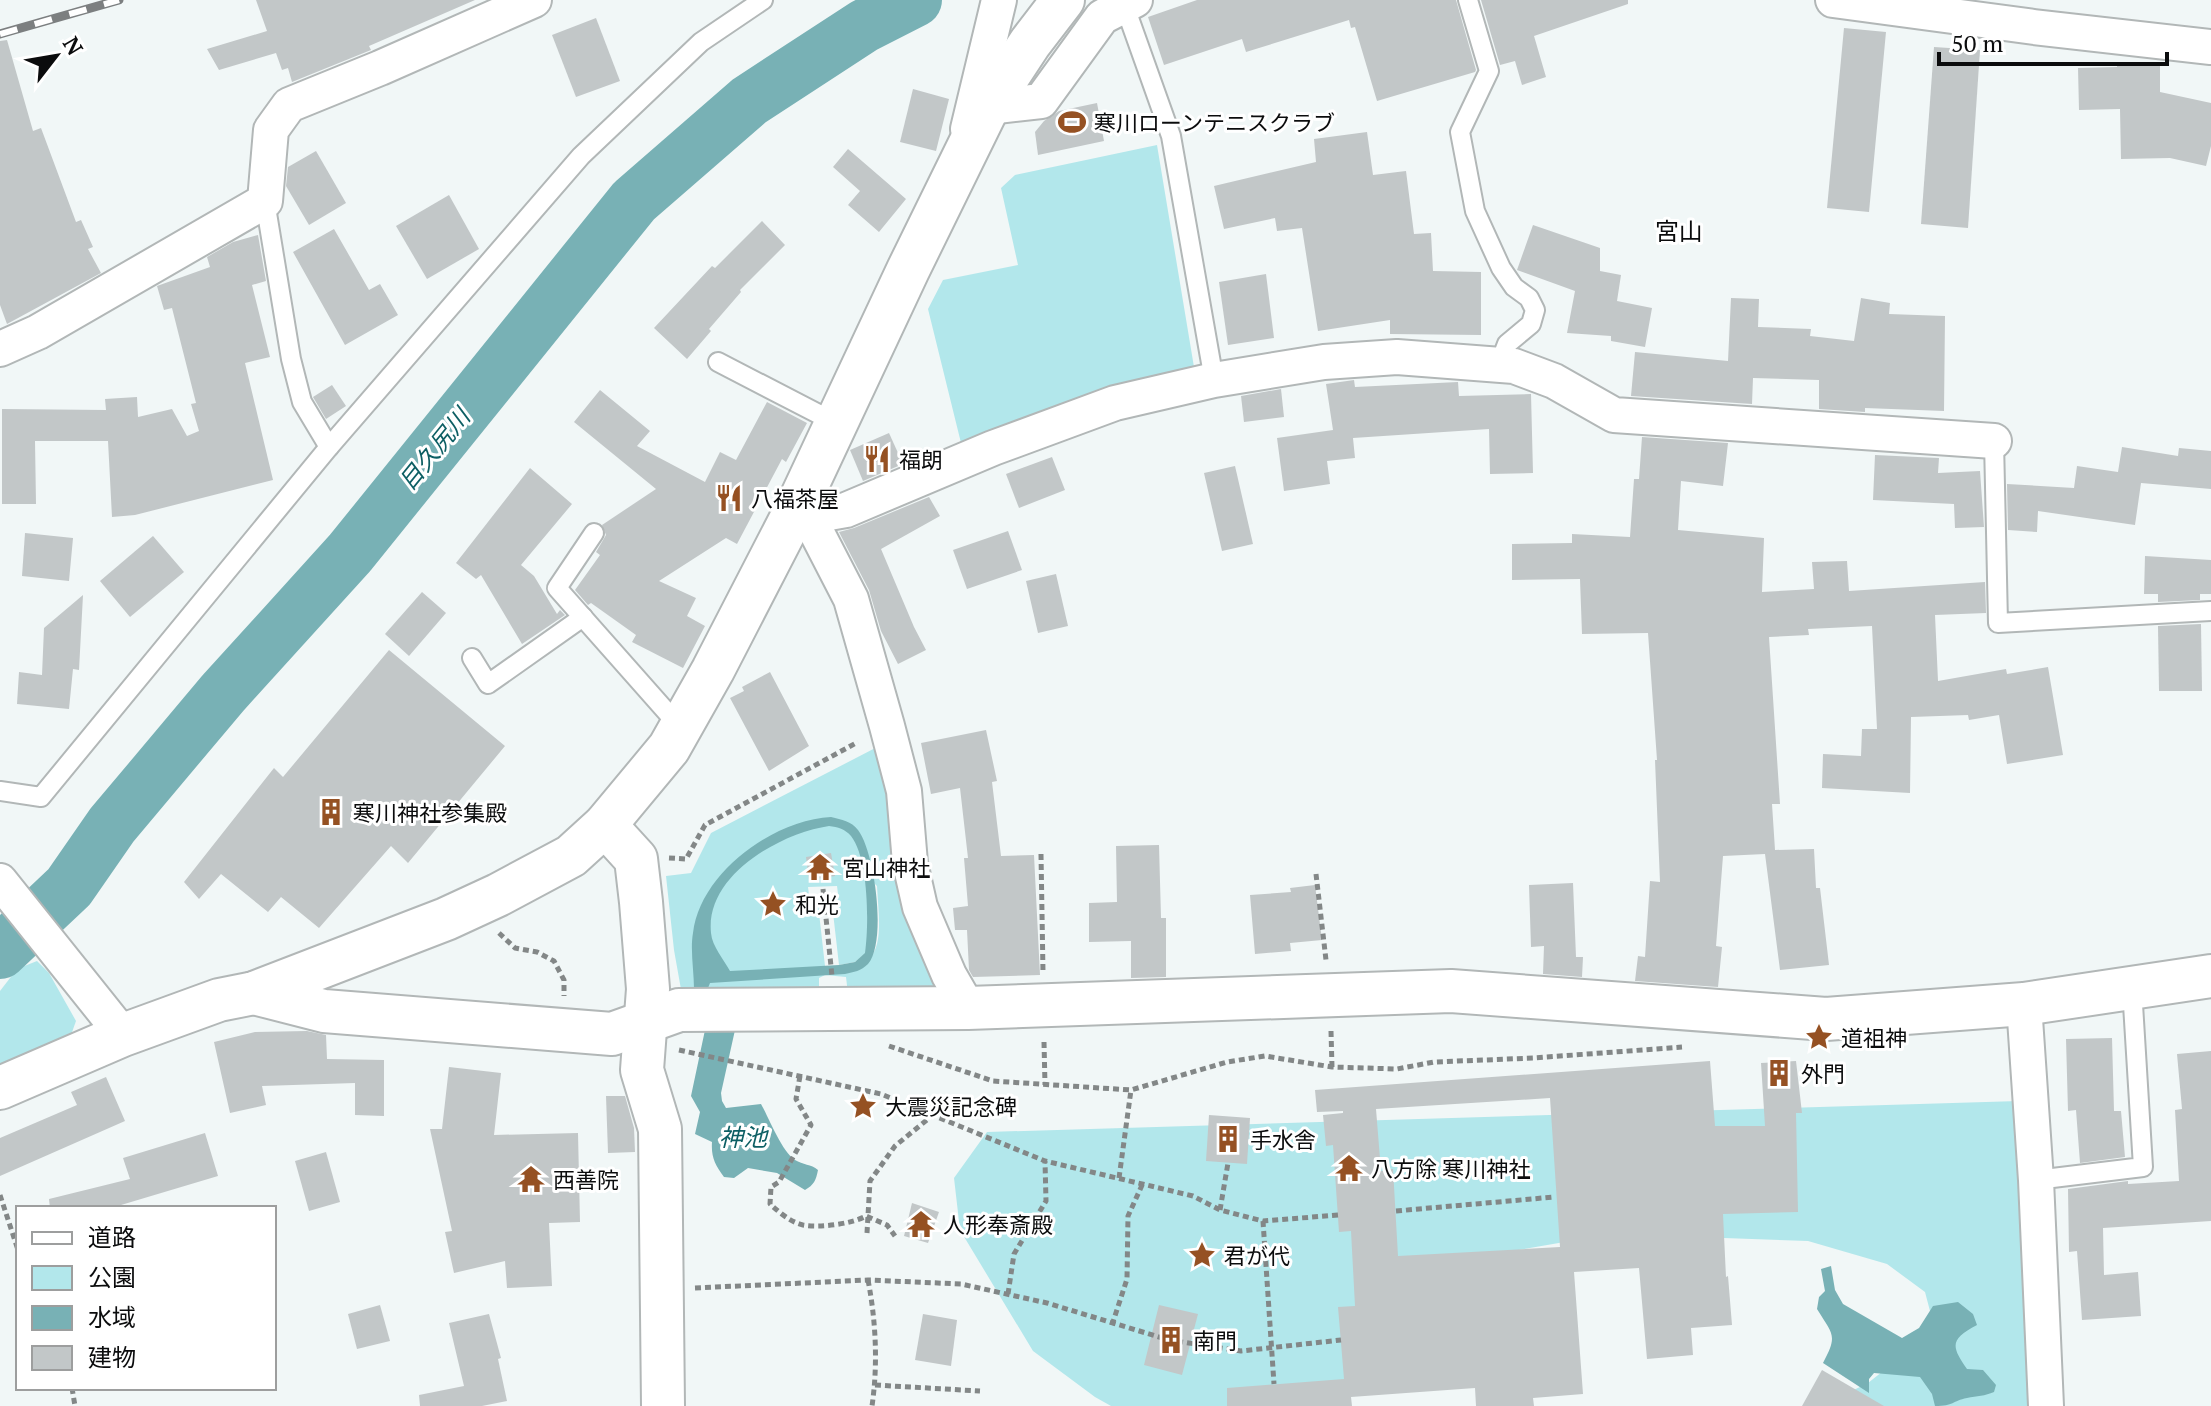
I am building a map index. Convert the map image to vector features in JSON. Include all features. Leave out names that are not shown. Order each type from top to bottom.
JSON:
[{"type":"street","points":[[0,349],[38,332],[265,201],[271,130],[289,105],[534,0]]},
{"type":"street","points":[[960,164],[999,0]]},
{"type":"street","points":[[0,1088],[123,1035],[219,1000],[254,993],[446,919],[571,856],[605,825],[669,748],[803,514],[836,423],[988,107],[1063,0]]},
{"type":"street","points":[[1833,0],[2211,47]]},
{"type":"street","points":[[988,107],[1041,101],[1102,17],[1130,2]]},
{"type":"street","points":[[803,514],[846,510],[993,448],[1115,403],[1214,380],[1324,362],[1397,357],[1514,366],[1554,381],[1614,415],[1994,441]]},
{"type":"street","points":[[803,514],[818,535],[851,599],[904,791],[910,863],[920,907],[949,975],[968,1008]]},
{"type":"street","points":[[605,825],[636,859],[648,989],[642,1070],[660,1129],[663,1406]]},
{"type":"street","points":[[0,881],[123,1035]]},
{"type":"street","points":[[254,993],[324,1011],[612,1034],[679,1010],[968,1008],[1451,991],[1826,1019],[2024,1004],[2211,976]]},
{"type":"street","points":[[2024,1004],[2046,1406]]},
{"type":"lane","points":[[0,791],[41,797],[329,447],[581,156],[701,42],[763,0]]},
{"type":"lane","points":[[1468,0],[1489,71],[1460,132],[1475,211],[1501,268],[1514,287],[1529,298],[1535,310],[1531,324],[1507,344],[1499,365]]},
{"type":"lane","points":[[1130,2],[1171,136],[1214,380]]},
{"type":"lane","points":[[265,201],[291,359],[302,402],[329,447]]},
{"type":"lane","points":[[718,362],[836,423]]},
{"type":"lane","points":[[1994,441],[1998,623],[2211,611]]},
{"type":"lane","points":[[594,533],[557,588],[680,727]]},
{"type":"lane","points":[[472,658],[488,684],[583,617]]},
{"type":"lane","points":[[2036,1180],[2143,1167],[2132,988]]},
{"type":"path","points":[[636,859],[686,859],[705,825],[887,726]]},
{"type":"path","points":[[1041,854],[1043,981]]},
{"type":"path","points":[[1316,874],[1327,965]]},
{"type":"path","points":[[823,889],[831,963]]},
{"type":"path","points":[[490,923],[515,948],[537,952],[554,961],[564,980],[563,1000]]},
{"type":"path","points":[[1330,1024],[1332,1067]]},
{"type":"path","points":[[1044,1033],[1045,1085]]},
{"type":"path","points":[[878,1043],[993,1081],[1131,1090],[1227,1062],[1265,1056],[1332,1067],[1397,1069],[1434,1062],[1684,1047]]},
{"type":"path","points":[[678,1050],[881,1094],[1045,1161],[1193,1196],[1220,1210],[1263,1221],[1338,1215]]},
{"type":"path","points":[[800,1076],[796,1099],[811,1125],[779,1182],[771,1187],[770,1204],[802,1225],[854,1222],[866,1216],[887,1225],[895,1236]]},
{"type":"path","points":[[1119,1178],[1131,1090]]},
{"type":"path","points":[[867,1233],[870,1181],[895,1146],[933,1115]]},
{"type":"path","points":[[1008,1294],[1014,1254],[1046,1201],[1045,1161]]},
{"type":"path","points":[[1220,1210],[1228,1163]]},
{"type":"path","points":[[1112,1325],[1127,1279],[1128,1216],[1143,1183]]},
{"type":"path","points":[[0,1195],[16,1244]]},
{"type":"path","points":[[1396,1211],[1554,1197]]},
{"type":"path","points":[[1263,1221],[1274,1384]]},
{"type":"path","points":[[868,1280],[874,1311],[875,1385],[872,1406]]},
{"type":"path","points":[[662,1290],[868,1280],[961,1284],[1047,1303],[1169,1340],[1241,1351],[1341,1340]]},
{"type":"path","points":[[875,1385],[980,1391]]},
{"type":"green space","points":[[1157,145],[1194,367],[1119,386],[962,447],[928,309],[943,280],[1018,265],[1001,188],[1015,175]]},
{"type":"green space","points":[[883,744],[948,992],[848,994],[846,977],[825,975],[819,978],[819,993],[682,995],[666,876],[691,873],[711,833]],"holes":[[[874,883],[877,886],[879,935],[876,948],[861,966],[826,975],[817,895],[809,895],[808,887],[837,886],[838,894],[831,895],[839,965],[855,962],[866,953]]]},
{"type":"green space","points":[[37,961],[49,973],[76,1021],[71,1035],[0,1069],[0,991],[17,969]]},
{"type":"green space","points":[[2019,1101],[2034,1406],[1821,1406],[1868,1383],[1935,1330],[1925,1292],[1887,1264],[1808,1241],[1611,1234],[1467,1259],[1330,1406],[1111,1406],[1033,1351],[960,1230],[954,1178],[987,1132]]},
{"type":"water","points":[[831,817],[846,821],[858,830],[864,841],[874,876],[878,918],[874,953],[868,964],[845,974],[710,983],[708,988],[694,989],[693,933],[709,890],[724,871],[764,839],[809,820]],"holes":[[[829,826],[844,830],[851,836],[861,860],[867,910],[865,953],[855,962],[839,965],[730,971],[711,933],[712,912],[720,893],[750,860],[769,848],[810,830]]]},
{"type":"water","name":"神池","points":[[705,1030],[735,1030],[721,1093],[722,1101],[726,1108],[761,1104],[790,1156],[818,1170],[814,1182],[805,1190],[777,1173],[748,1168],[734,1178],[724,1177],[714,1161],[712,1142],[695,1134],[700,1112],[691,1096]]},
{"type":"water","points":[[1831,1266],[1835,1290],[1843,1304],[1902,1338],[1919,1328],[1933,1306],[1958,1302],[1973,1314],[1977,1325],[1958,1339],[1958,1354],[1967,1369],[1983,1370],[1996,1385],[1994,1392],[1935,1406],[1932,1394],[1920,1377],[1874,1373],[1869,1379],[1869,1393],[1823,1363],[1831,1346],[1832,1335],[1817,1309],[1819,1297],[1825,1291],[1821,1269]]},
{"type":"building","points":[[256,0],[475,0],[369,46],[371,50],[292,82],[288,68],[282,70],[276,53],[219,70],[207,49],[267,31]]},
{"type":"building","points":[[1197,0],[1456,0],[1476,70],[1377,101],[1355,27],[1351,28],[1349,20],[1246,52],[1242,39],[1164,65],[1148,17]]},
{"type":"building","points":[[1481,0],[1628,0],[1628,4],[1534,36],[1546,77],[1522,85],[1515,61],[1500,65]]},
{"type":"building","points":[[596,18],[620,81],[576,97],[552,35]]},
{"type":"building","points":[[1844,28],[1886,32],[1869,212],[1827,208]]},
{"type":"building","points":[[7,40],[33,131],[41,128],[76,222],[81,220],[93,247],[88,249],[101,273],[7,324],[0,305],[0,41]]},
{"type":"building","points":[[1934,47],[1980,50],[1968,228],[1921,224]]},
{"type":"building","points":[[2117,62],[2160,63],[2160,92],[2211,103],[2211,146],[2206,166],[2170,158],[2121,159],[2120,109],[2079,110],[2078,68],[2117,67]]},
{"type":"building","points":[[913,89],[949,99],[936,151],[900,142]]},
{"type":"building","name":"寒川ローンテニスクラブ","points":[[1097,103],[1104,141],[1038,155],[1035,132],[1044,121],[1059,111]]},
{"type":"building","points":[[1367,132],[1373,175],[1406,171],[1414,234],[1431,233],[1433,271],[1481,272],[1481,335],[1390,334],[1390,320],[1318,331],[1302,228],[1277,231],[1275,218],[1224,229],[1214,186],[1316,162],[1314,139]]},
{"type":"building","points":[[848,149],[906,199],[879,232],[848,205],[860,191],[833,167]]},
{"type":"building","points":[[316,151],[346,203],[309,225],[286,186],[288,167]]},
{"type":"building","points":[[449,195],[479,249],[427,279],[396,226]]},
{"type":"building","points":[[762,221],[785,245],[740,290],[687,359],[654,328],[712,266],[715,268]]},
{"type":"building","points":[[1533,225],[1600,248],[1600,271],[1621,275],[1617,301],[1652,308],[1645,347],[1611,341],[1611,336],[1567,333],[1575,291],[1517,270]]},
{"type":"building","points":[[334,229],[369,290],[380,284],[398,315],[345,345],[293,252]]},
{"type":"building","points":[[258,235],[266,281],[252,285],[270,357],[245,363],[273,480],[135,515],[112,517],[108,441],[35,441],[36,504],[2,504],[2,409],[106,410],[105,399],[137,397],[138,417],[172,409],[187,436],[199,431],[191,404],[196,403],[172,308],[164,310],[157,286],[210,267],[207,257],[233,242]]},
{"type":"building","points":[[1266,274],[1274,338],[1228,345],[1219,282]]},
{"type":"building","points":[[1731,298],[1759,299],[1758,327],[1811,329],[1810,336],[1854,341],[1861,298],[1890,303],[1889,314],[1945,316],[1944,411],[1819,409],[1819,380],[1753,378],[1752,404],[1631,396],[1635,352],[1728,361]]},
{"type":"building","points":[[1354,380],[1355,387],[1458,382],[1459,396],[1531,394],[1533,473],[1490,474],[1489,429],[1353,438],[1355,458],[1327,461],[1330,484],[1284,491],[1277,438],[1333,430],[1326,384]]},
{"type":"building","points":[[332,385],[346,406],[326,419],[313,397]]},
{"type":"building","points":[[1281,389],[1284,417],[1244,422],[1241,396]]},
{"type":"building","points":[[600,390],[650,431],[637,446],[705,482],[720,452],[736,460],[767,402],[807,423],[786,462],[782,459],[737,544],[726,538],[659,581],[696,598],[687,616],[705,626],[683,668],[632,642],[636,635],[591,603],[588,605],[575,590],[600,555],[596,552],[606,535],[602,525],[656,489],[574,422]]},
{"type":"building","name":"福朗","points":[[889,433],[903,464],[863,481],[850,450]]},
{"type":"building","points":[[1642,437],[1728,443],[1723,486],[1681,481],[1678,530],[1764,538],[1762,592],[1814,589],[1812,562],[1847,561],[1849,591],[1985,582],[1986,613],[1935,615],[1938,681],[2006,669],[2007,674],[2048,667],[2063,755],[2007,764],[1999,715],[1969,720],[1968,715],[1911,717],[1910,793],[1822,788],[1823,754],[1861,756],[1862,729],[1877,729],[1872,626],[1808,629],[1809,635],[1769,637],[1780,804],[1772,804],[1775,850],[1814,849],[1816,888],[1820,888],[1829,965],[1780,970],[1765,854],[1723,856],[1716,946],[1722,947],[1718,987],[1635,981],[1638,956],[1645,957],[1650,881],[1660,882],[1657,760],[1648,633],[1582,634],[1580,579],[1512,580],[1512,544],[1572,543],[1572,534],[1630,537],[1634,479],[1639,479]]},
{"type":"building","points":[[2122,447],[2178,456],[2179,448],[2211,451],[2211,489],[2141,483],[2135,525],[2038,511],[2037,532],[2008,530],[2007,484],[2074,488],[2077,466],[2118,472]]},
{"type":"building","points":[[1875,455],[1939,458],[1938,473],[1980,471],[1984,527],[1955,528],[1954,504],[1873,500]]},
{"type":"building","points":[[1052,457],[1065,490],[1019,508],[1006,474]]},
{"type":"building","points":[[1235,466],[1253,544],[1222,551],[1204,473]]},
{"type":"building","points":[[530,468],[572,504],[521,565],[534,576],[557,614],[560,610],[565,615],[522,644],[481,575],[476,579],[456,563]]},
{"type":"building","points":[[929,497],[940,516],[881,549],[926,650],[898,664],[881,631],[869,590],[839,532]]},
{"type":"building","points":[[1008,531],[1022,570],[967,589],[953,550]]},
{"type":"building","points":[[25,533],[73,538],[69,581],[22,576]]},
{"type":"building","points":[[153,536],[184,572],[130,617],[100,581]]},
{"type":"building","points":[[2145,556],[2211,560],[2211,594],[2200,594],[2200,600],[2158,602],[2158,594],[2144,594]]},
{"type":"building","points":[[1056,574],[1068,626],[1038,633],[1026,581]]},
{"type":"building","points":[[422,592],[446,613],[409,656],[385,634]]},
{"type":"building","points":[[83,595],[79,670],[73,669],[69,709],[17,704],[19,672],[42,675],[44,628]]},
{"type":"building","points":[[2201,624],[2202,691],[2159,691],[2158,626]]},
{"type":"building","name":"寒川神社参集殿","points":[[389,650],[505,746],[408,863],[391,846],[319,928],[281,897],[268,912],[221,874],[199,899],[184,882],[274,768],[283,777]]},
{"type":"building","points":[[770,672],[809,746],[769,771],[730,698],[744,691],[742,687]]},
{"type":"building","points":[[986,730],[997,781],[992,782],[1001,856],[1034,855],[1040,975],[973,977],[969,970],[967,930],[955,930],[953,908],[968,906],[964,858],[968,858],[960,788],[931,794],[921,743]]},
{"type":"building","points":[[1159,845],[1161,918],[1166,918],[1166,977],[1131,978],[1131,941],[1089,942],[1089,903],[1117,902],[1116,846]]},
{"type":"building","name":"宮山神社","points":[[831,853],[835,876],[809,880],[806,857]]},
{"type":"building","points":[[1573,883],[1576,957],[1583,957],[1582,977],[1543,974],[1544,946],[1531,947],[1529,885]]},
{"type":"building","points":[[1315,885],[1322,940],[1290,943],[1291,951],[1255,954],[1250,895],[1291,892],[1290,888]]},
{"type":"building","points":[[307,1031],[326,1035],[327,1059],[384,1060],[384,1116],[355,1115],[355,1083],[262,1086],[266,1105],[230,1113],[214,1042],[255,1032]]},
{"type":"building","points":[[2112,1038],[2114,1111],[2121,1111],[2125,1157],[2080,1163],[2076,1110],[2068,1111],[2066,1039]]},
{"type":"building","points":[[2211,1051],[2211,1221],[2103,1228],[2104,1275],[2138,1272],[2141,1316],[2082,1320],[2077,1251],[2069,1252],[2068,1189],[2128,1181],[2128,1184],[2179,1181],[2175,1110],[2182,1109],[2177,1054]]},
{"type":"building","points":[[1710,1061],[1715,1126],[1765,1126],[1761,1063],[1796,1061],[1802,1113],[1796,1113],[1798,1212],[1723,1214],[1732,1325],[1691,1328],[1693,1355],[1647,1359],[1639,1268],[1574,1272],[1583,1394],[1533,1398],[1534,1406],[1476,1406],[1475,1388],[1351,1397],[1352,1406],[1227,1406],[1227,1388],[1344,1379],[1338,1307],[1355,1306],[1351,1231],[1339,1232],[1333,1145],[1326,1146],[1323,1115],[1343,1111],[1317,1112],[1315,1090]],"holes":[[[1550,1098],[1560,1247],[1398,1256],[1393,1169],[1381,1171],[1376,1109]]]},
{"type":"building","points":[[449,1067],[501,1073],[494,1135],[578,1133],[580,1222],[549,1223],[552,1286],[507,1288],[505,1261],[454,1273],[445,1232],[452,1231],[430,1129],[442,1129]]},
{"type":"building","points":[[106,1077],[125,1121],[0,1176],[0,1138],[77,1105],[71,1092]]},
{"type":"building","points":[[606,1096],[625,1096],[634,1128],[635,1152],[608,1153]]},
{"type":"building","name":"手水舎","points":[[1209,1115],[1250,1118],[1247,1164],[1206,1161]]},
{"type":"building","points":[[205,1133],[218,1176],[118,1206],[50,1206],[49,1199],[130,1179],[123,1158]]},
{"type":"building","points":[[326,1152],[340,1202],[309,1211],[295,1161]]},
{"type":"building","name":"人形奉斎殿","points":[[912,1203],[939,1212],[928,1243],[904,1236]]},
{"type":"building","points":[[380,1305],[390,1341],[357,1349],[348,1314]]},
{"type":"building","name":"南門","points":[[1159,1305],[1198,1314],[1182,1375],[1144,1365]]},
{"type":"building","points":[[489,1314],[501,1358],[498,1359],[507,1401],[482,1406],[420,1406],[419,1395],[464,1386],[449,1323]]},
{"type":"building","points":[[923,1314],[957,1320],[951,1366],[915,1360]]},
{"type":"building","points":[[1822,1370],[1884,1406],[1802,1406]]},
{"type":"waterway","name":"目久尻川","points":[[0,952],[69,887],[112,825],[223,693],[350,553],[634,201],[749,101],[864,26],[915,0]]},
{"type":"railway","points":[[0,34],[119,0]]},
{"type":"place","name":"寒川ローンテニスクラブ","points":[[1072,122]]},
{"type":"place","name":"福朗","points":[[877,459]]},
{"type":"place","name":"八福茶屋","points":[[729,498]]},
{"type":"place","name":"寒川神社参集殿","points":[[331,812]]},
{"type":"place","name":"宮山神社","points":[[820,867]]},
{"type":"place","name":"和光","points":[[773,904]]},
{"type":"place","name":"道祖神","points":[[1819,1037]]},
{"type":"place","name":"外門","points":[[1779,1073]]},
{"type":"place","name":"大震災記念碑","points":[[863,1106]]},
{"type":"place","name":"手水舎","points":[[1228,1139]]},
{"type":"place","name":"八方除 寒川神社","points":[[1349,1168]]},
{"type":"place","name":"西善院","points":[[531,1179]]},
{"type":"place","name":"人形奉斎殿","points":[[921,1224]]},
{"type":"place","name":"君が代","points":[[1202,1255]]},
{"type":"place","name":"南門","points":[[1171,1340]]},
{"type":"district","name":"宮山","points":[[1679,231]]}]
